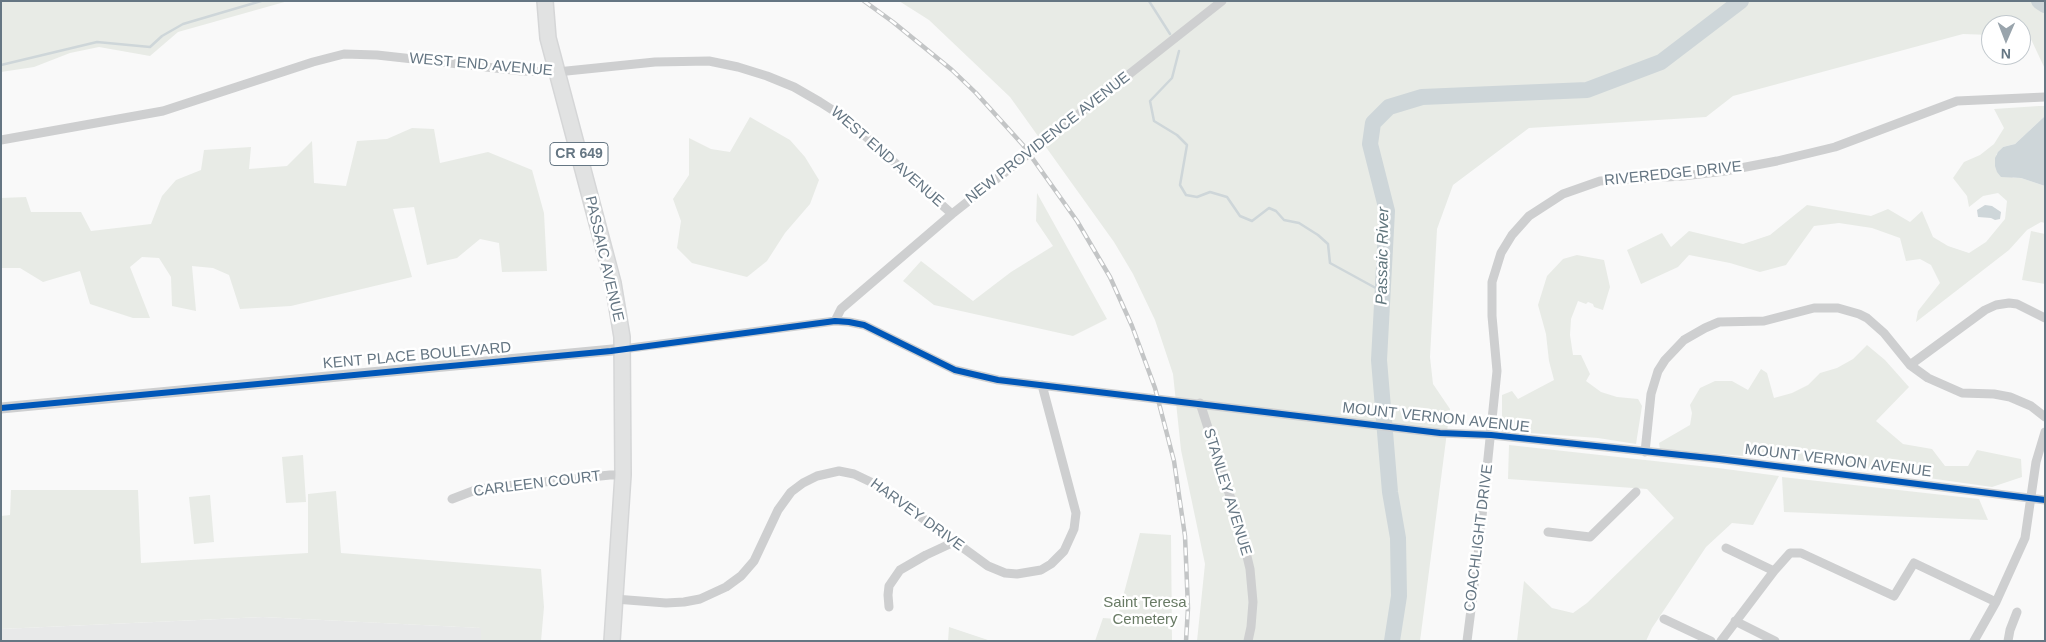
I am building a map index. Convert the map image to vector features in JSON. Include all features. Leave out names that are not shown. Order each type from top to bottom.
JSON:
[{"type":"main road","name":"PASSAIC AVENUE","points":[[545,1],[548,38],[620,316],[623,349],[623,475],[612,641]]},
{"type":"street","name":"NEW PROVIDENCE AVENUE","points":[[835,321],[841,309],[952,214],[1222,1]]},
{"type":"street","name":"WEST END AVENUE","points":[[1,140],[163,111],[328,57],[344,54],[377,55],[557,72],[655,62],[709,61],[767,76],[794,87],[820,102],[845,118],[952,214]]},
{"type":"street","name":"RIVEREDGE DRIVE","points":[[1491,435],[1497,371],[1492,316],[1492,282],[1501,254],[1512,235],[1529,216],[1553,200],[1586,185],[1600,181],[1726,171],[1803,156],[1858,140],[1941,106],[1962,100],[2045,97]]},
{"type":"street","points":[[1910,365],[1996,304],[2017,304],[2045,318]]},
{"type":"street","points":[[1645,452],[1651,394],[1658,371],[1665,360],[1684,340],[1717,323],[1764,321],[1814,308],[1838,308],[1859,314],[1876,324],[1910,365],[1928,378],[1950,389],[1962,393],[1994,394],[2010,397],[2031,406],[2045,417]]},
{"type":"street","name":"KENT PLACE BOULEVARD","points":[[1,408],[623,349],[835,321]]},
{"type":"street","name":"MOUNT VERNON AVENUE","points":[[835,321],[864,325],[955,370],[998,380],[1440,433],[1491,435],[1819,471],[2045,500]]},
{"type":"street","name":"HARVEY DRIVE","points":[[615,599],[666,603],[684,602],[700,599],[726,587],[741,576],[754,561],[778,510],[786,498],[803,482],[831,472],[846,472],[877,485],[988,566],[1005,573],[1017,574],[1035,572],[1051,564],[1064,551],[1070,540],[1074,529],[1076,513],[1042,385]]},
{"type":"street","name":"STANLEY AVENUE","points":[[1200,403],[1240,527],[1250,569],[1252,602],[1248,641]]},
{"type":"street","points":[[1974,641],[1996,602],[2025,538],[2036,462],[2045,432]]},
{"type":"street","name":"COACHLIGHT DRIVE","points":[[1467,641],[1491,435]]},
{"type":"street","name":"CARLEEN COURT","points":[[452,499],[478,489],[623,475]]},
{"type":"street","points":[[1548,532],[1590,537],[1636,492]]},
{"type":"street","points":[[889,607],[888,595],[890,586],[900,570],[926,554],[954,542]]},
{"type":"street","points":[[1726,548],[1774,571]]},
{"type":"street","points":[[1721,641],[1790,553],[1801,553],[1894,596],[1914,563],[1996,602]]},
{"type":"street","points":[[2008,641],[2017,612]]},
{"type":"street","points":[[1664,619],[1711,641]]},
{"type":"street","points":[[1735,621],[1775,641]]},
{"type":"shaded area","points":[[2045,116],[2045,186],[2021,178],[2001,177],[1995,166],[1995,158],[1998,152],[2003,147],[2015,144]]},
{"type":"shaded area","points":[[1985,205],[1992,206],[2001,212],[2000,219],[1978,217],[1977,210]]},
{"type":"shaded area","points":[[263,617],[482,628],[481,641],[1,641],[1,629]]},
{"type":"green space","points":[[1,1],[288,1],[178,32],[150,56],[99,47],[70,53],[34,67],[1,72]]},
{"type":"green space","points":[[899,1],[2045,1],[2045,69],[2031,39],[2031,15],[1981,15],[1981,35],[1963,34],[1733,96],[1706,117],[1529,128],[1453,185],[1437,229],[1430,357],[1433,384],[1450,409],[1420,641],[1197,641],[1205,564],[1181,450],[1173,374],[1155,320],[1133,274],[1114,242],[1010,97],[929,20]]},
{"type":"green space","points":[[2045,106],[2045,116],[2015,144],[2003,147],[1996,155],[2013,178],[2021,178],[2045,186],[2045,223],[2041,222],[2027,230],[2009,250],[1916,322],[1918,311],[1940,283],[1931,265],[1920,259],[1906,261],[1900,238],[1872,228],[1839,223],[1814,226],[1786,265],[1760,272],[1730,263],[1689,255],[1678,267],[1641,284],[1627,250],[1662,233],[1671,247],[1689,231],[1743,244],[1770,235],[1807,205],[1871,216],[1888,209],[1910,222],[1922,211],[1933,237],[1948,246],[1969,253],[1986,242],[2005,219],[2007,201],[1998,193],[1983,196],[1969,207],[1967,196],[1953,178],[1964,162],[1980,155],[1994,144],[2004,128],[1994,109]]},
{"type":"green space","points":[[750,117],[790,140],[805,157],[819,180],[810,204],[785,233],[767,261],[747,277],[692,263],[677,248],[681,221],[673,199],[689,175],[689,138],[711,149],[730,152]]},
{"type":"green space","points":[[412,128],[434,129],[440,163],[488,152],[532,170],[544,213],[547,271],[502,272],[499,243],[480,239],[457,258],[427,265],[414,207],[393,209],[412,277],[291,306],[240,309],[229,275],[213,268],[192,266],[196,311],[172,306],[171,277],[159,258],[142,257],[130,267],[150,318],[133,318],[90,304],[80,271],[43,282],[20,268],[1,268],[1,198],[26,197],[31,212],[81,212],[91,231],[151,224],[162,196],[176,180],[201,170],[204,150],[251,147],[249,169],[287,166],[312,141],[314,183],[346,186],[357,141],[387,139]]},
{"type":"green space","points":[[1037,193],[1107,319],[1073,336],[934,305],[903,281],[921,261],[973,301],[1011,272],[1053,246],[1036,221]]},
{"type":"green space","points":[[2031,231],[2045,234],[2045,284],[2022,280]]},
{"type":"green space","points":[[1577,255],[1604,260],[1610,287],[1603,310],[1594,307],[1593,304],[1588,302],[1586,304],[1578,301],[1571,319],[1570,335],[1573,355],[1581,355],[1590,374],[1586,381],[1601,392],[1617,397],[1638,399],[1642,406],[1636,444],[1598,438],[1502,431],[1502,395],[1512,391],[1518,399],[1554,380],[1549,361],[1546,334],[1538,305],[1547,276],[1563,259]]},
{"type":"green space","points":[[1867,345],[1885,360],[1909,387],[1876,421],[1903,444],[1932,449],[1945,466],[1968,466],[1977,450],[2021,459],[2022,477],[1992,487],[1816,462],[1660,449],[1659,443],[1690,425],[1692,413],[1690,405],[1700,388],[1715,381],[1732,381],[1748,390],[1761,369],[1767,373],[1774,398],[1792,393],[1808,385],[1820,373],[1837,368],[1853,359]]},
{"type":"green space","points":[[1509,445],[1779,476],[1753,525],[1732,523],[1706,547],[1652,628],[1646,641],[1517,641],[1524,581],[1552,608],[1573,613],[1587,603],[1674,518],[1647,489],[1508,479]]},
{"type":"green space","points":[[303,455],[306,502],[286,503],[282,457]]},
{"type":"green space","points":[[1782,477],[1979,499],[1988,520],[1784,512]]},
{"type":"green space","points":[[11,490],[138,490],[141,563],[308,553],[308,494],[336,491],[341,553],[541,569],[544,607],[541,641],[481,641],[481,628],[263,617],[1,629],[1,516],[10,515]]},
{"type":"green space","points":[[210,495],[214,542],[194,544],[189,497]]},
{"type":"green space","name":"Saint Teresa Cemetery","points":[[1140,533],[1171,535],[1172,641],[1095,641],[1103,618],[1117,619]]},
{"type":"green space","points":[[949,627],[991,641],[948,641]]},
{"type":"waterway","points":[[1,65],[97,42],[150,47],[162,36],[183,24],[261,1]]},
{"type":"waterway","points":[[1149,1],[1170,34]]},
{"type":"waterway","name":"Passaic River","points":[[1392,641],[1399,596],[1398,538],[1390,492],[1379,360],[1387,211],[1370,144],[1373,123],[1389,107],[1422,97],[1587,90],[1661,62],[1741,1]]},
{"type":"waterway","name":"Passaic River","points":[[2039,1],[2045,5]]},
{"type":"waterway","points":[[1179,51],[1172,78],[1150,101],[1154,121],[1177,135],[1187,145],[1180,185],[1186,195],[1197,197],[1210,192],[1227,197],[1240,216],[1252,221],[1269,208],[1276,211],[1284,220],[1299,223],[1328,244],[1330,263],[1383,292]]},
{"type":"railway","points":[[864,1],[952,70],[976,93],[1023,145],[1077,221],[1110,277],[1132,326],[1155,388],[1174,461],[1185,536],[1188,608],[1186,641]]},
{"type":"cycle path","points":[[1,408],[611,351],[835,321],[864,325],[955,370],[998,380],[1440,433],[1491,435],[1719,459],[2045,500]]}]
